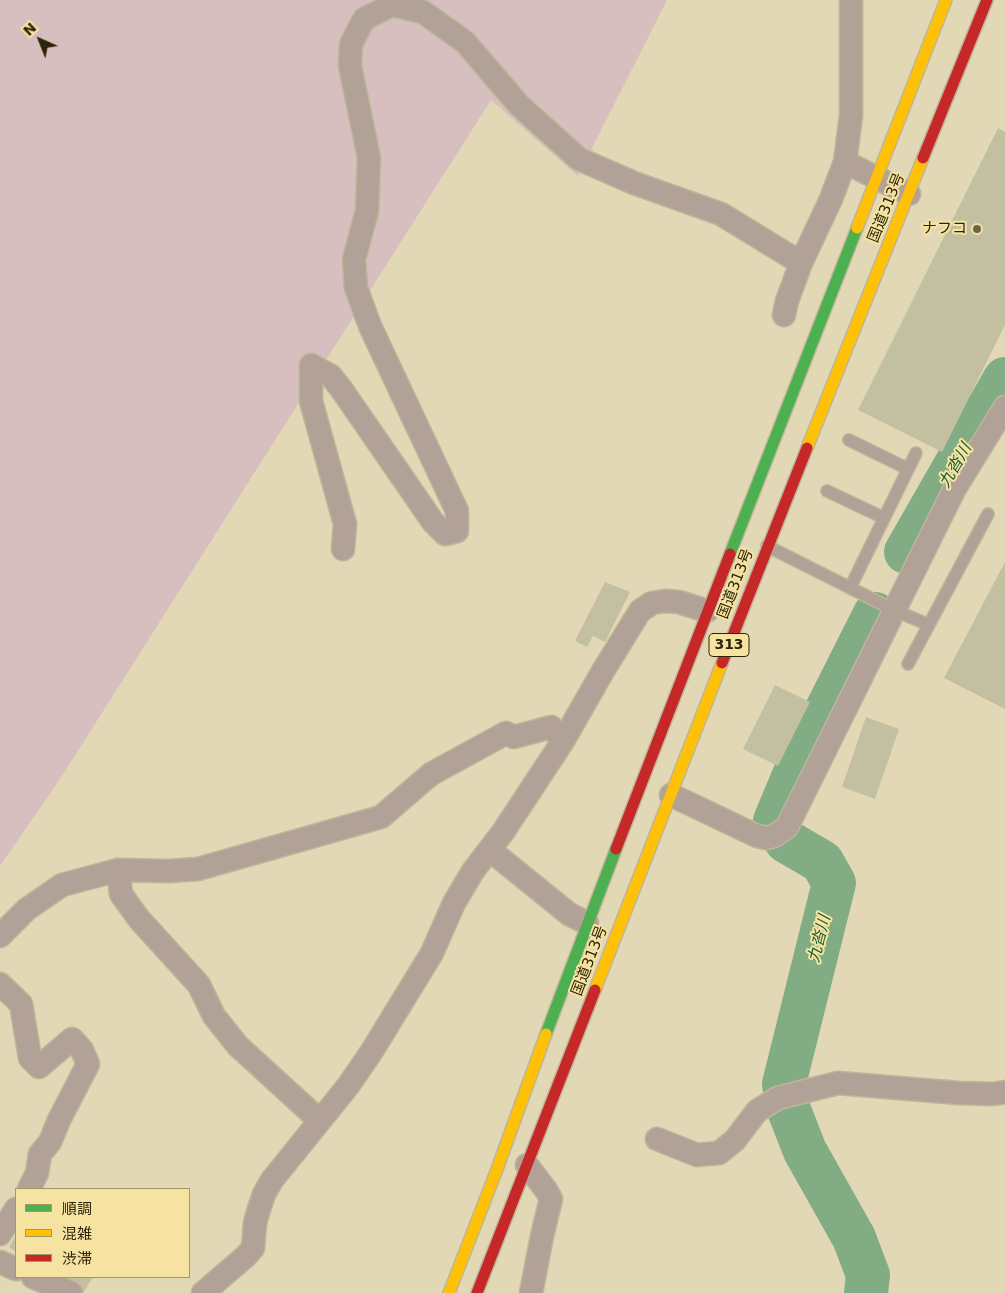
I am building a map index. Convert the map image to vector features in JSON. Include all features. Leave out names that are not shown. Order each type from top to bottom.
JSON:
[{"type":"highway","name":"国道313号","points":[[449,1293],[496,1172],[587,922],[946,0]]},
{"type":"highway","name":"国道313号","points":[[477,1293],[767,546],[987,0]]},
{"type":"street","points":[[784,315],[787,300],[801,263],[831,199],[845,162],[852,116],[851,0]]},
{"type":"street","points":[[344,549],[345,524],[311,401],[311,365],[331,376],[342,390],[433,522],[445,534],[457,531],[457,512],[370,326],[356,288],[354,259],[367,211],[369,158],[350,66],[351,44],[364,19],[392,5],[423,12],[466,42],[519,105],[579,159],[634,183],[721,214],[801,263]]},
{"type":"street","points":[[845,162],[909,194]]},
{"type":"street","points":[[671,795],[757,836],[766,838],[780,831],[954,490],[1005,407]]},
{"type":"street","points":[[203,1293],[253,1248],[255,1224],[264,1194],[272,1180],[348,1086],[372,1051],[432,953],[454,903],[563,741],[640,611],[652,603],[665,601],[679,602],[707,611]]},
{"type":"street","points":[[0,936],[27,909],[62,884],[118,870],[169,871],[198,869],[381,817],[432,774],[506,733],[514,738],[551,727],[563,741]]},
{"type":"street","points":[[490,850],[568,914],[587,922]]},
{"type":"street","points":[[118,870],[121,894],[139,919],[199,985],[214,1016],[238,1046],[320,1120]]},
{"type":"street","points":[[0,984],[21,1004],[30,1058],[39,1067],[72,1039],[82,1050],[88,1064],[50,1142],[40,1154],[38,1172],[30,1188]]},
{"type":"street","points":[[657,1139],[698,1155],[718,1153],[735,1140],[757,1111],[788,1095],[838,1083],[959,1094],[1005,1092]]},
{"type":"street","points":[[527,1165],[551,1199],[531,1293]]},
{"type":"street","points":[[0,1234],[15,1211]]},
{"type":"street","points":[[0,1262],[15,1270]]},
{"type":"street","points":[[35,1278],[71,1293]]},
{"type":"lane","points":[[849,440],[908,469]]},
{"type":"lane","points":[[850,588],[916,453]]},
{"type":"lane","points":[[827,491],[884,518]]},
{"type":"lane","points":[[908,664],[988,514]]},
{"type":"lane","points":[[767,546],[894,610],[929,625]]},
{"type":"shaded area","points":[[0,0],[667,0],[578,176],[491,100],[60,779],[0,866]]},
{"type":"building","name":"ナフコ","points":[[998,128],[1005,132],[1005,325],[942,452],[858,410]]},
{"type":"building","points":[[1005,562],[1005,709],[944,678]]},
{"type":"building","points":[[605,582],[630,592],[605,642],[593,636],[587,647],[575,641]]},
{"type":"building","points":[[775,685],[810,702],[778,766],[743,749]]},
{"type":"building","points":[[866,717],[899,729],[875,799],[842,787]]},
{"type":"building","points":[[15,1237],[15,1251],[9,1247]]},
{"type":"building","points":[[58,1278],[92,1278],[83,1293]]},
{"type":"waterway","name":"九沓川","points":[[906,552],[1005,379]]},
{"type":"waterway","name":"九沓川","points":[[866,1293],[868,1275],[854,1238],[805,1151],[787,1105],[784,1084],[834,883],[822,862],[786,841],[775,821],[795,773],[875,614]]},
{"type":"traffic: fast","points":[[730,554],[857,228]]},
{"type":"traffic: fast","points":[[546,1034],[616,849]]},
{"type":"traffic: slow","points":[[857,228],[946,0]]},
{"type":"traffic: slow","points":[[807,448],[923,158]]},
{"type":"traffic: slow","points":[[595,990],[722,663]]},
{"type":"traffic: slow","points":[[449,1293],[496,1172],[546,1034]]},
{"type":"traffic: jam","points":[[923,158],[987,0]]},
{"type":"traffic: jam","points":[[722,663],[807,448]]},
{"type":"traffic: jam","points":[[616,849],[730,554]]},
{"type":"traffic: jam","points":[[477,1293],[595,990]]},
{"type":"place","name":"ナフコ","points":[[977,229]]}]
